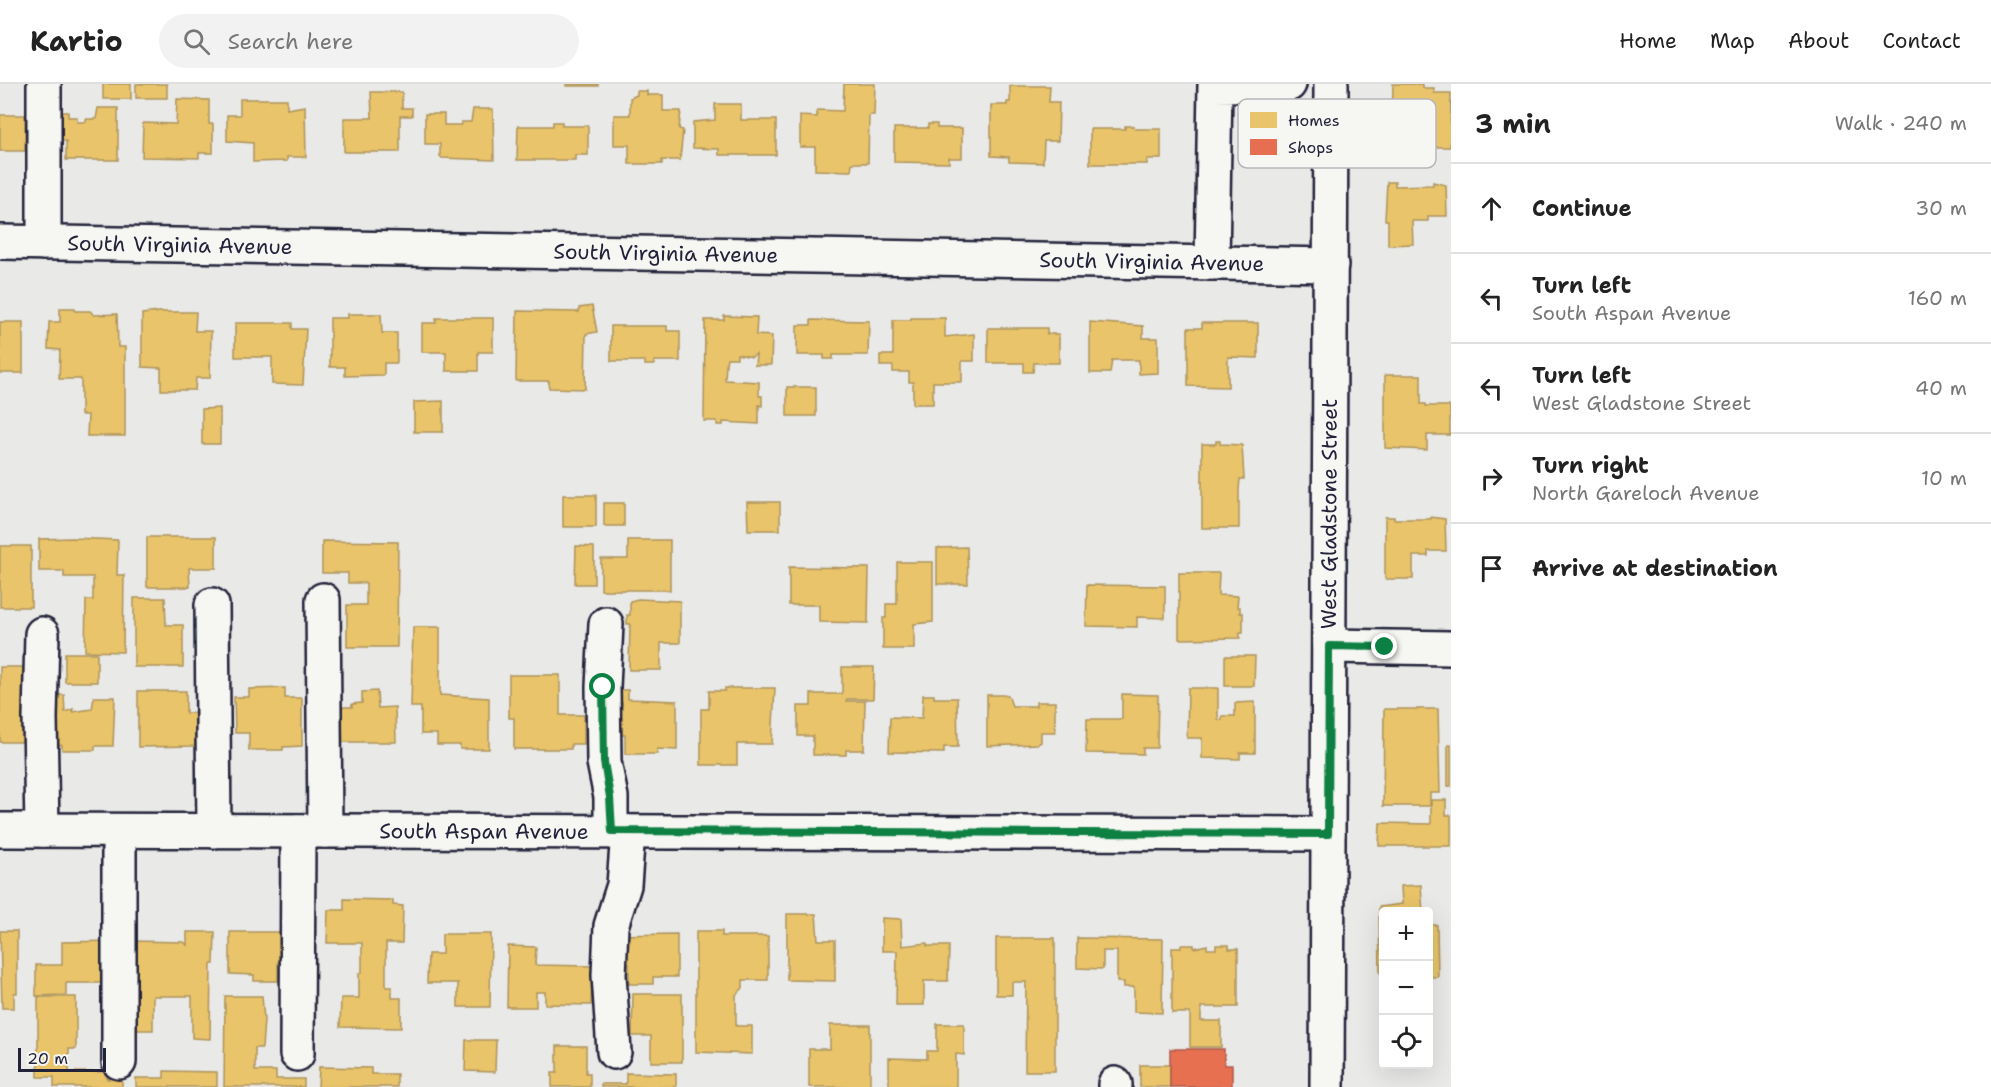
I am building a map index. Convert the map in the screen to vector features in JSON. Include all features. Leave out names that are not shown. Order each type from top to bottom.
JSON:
[{"type":"street","points":[[44,84],[44,243]]},
{"type":"street","points":[[1212,263],[1215,85],[1289,84]]},
{"type":"street","name":"West Gladstone Street","points":[[1327,1087],[1331,168]]},
{"type":"street","name":"South Virginia Avenue","points":[[0,242],[1331,265]]},
{"type":"street","points":[[297,1054],[323,600]]},
{"type":"street","points":[[212,605],[214,831]]},
{"type":"street","points":[[606,624],[603,687],[604,762],[610,797],[620,832],[624,885],[611,926],[609,975],[614,1052]]},
{"type":"street","points":[[42,634],[39,718],[42,830]]},
{"type":"street","points":[[1329,646],[1451,648]]},
{"type":"street","name":"South Aspan Avenue","points":[[0,830],[1328,834]]},
{"type":"street","points":[[119,831],[119,1062]]},
{"type":"building: Homes","points":[[103,84],[131,84],[131,99],[103,99]]},
{"type":"building: Homes","points":[[136,84],[167,84],[167,98],[136,98]]},
{"type":"building: Homes","points":[[566,84],[598,84],[598,86],[566,86]]},
{"type":"building: Homes","points":[[844,84],[875,84],[874,115],[869,115],[868,163],[852,163],[851,171],[815,170],[815,147],[800,147],[800,116],[817,117],[817,110],[843,111]]},
{"type":"building: Homes","points":[[1393,84],[1423,84],[1423,88],[1434,88],[1434,93],[1451,93],[1450,147],[1436,147],[1436,99],[1393,99]]},
{"type":"building: Homes","points":[[1010,86],[1050,86],[1049,102],[1059,102],[1058,141],[1044,141],[1043,163],[1009,162],[1009,157],[991,156],[991,105],[1007,105],[1007,102],[1010,102]]},
{"type":"building: Homes","points":[[637,91],[647,91],[647,95],[663,95],[663,111],[681,111],[679,129],[683,130],[680,160],[662,160],[662,164],[629,164],[629,145],[614,145],[614,115],[630,115],[630,98],[637,95]]},
{"type":"building: Homes","points":[[371,92],[402,92],[402,108],[412,108],[412,116],[400,116],[400,152],[344,152],[344,118],[372,118]]},
{"type":"building: Homes","points":[[177,99],[209,100],[209,124],[213,124],[213,153],[199,153],[199,158],[142,157],[143,123],[176,124]]},
{"type":"building: Homes","points":[[240,99],[287,99],[287,109],[305,106],[306,157],[287,157],[287,161],[253,162],[253,143],[227,141],[227,115],[240,115]]},
{"type":"building: Homes","points":[[715,104],[741,104],[741,120],[776,120],[776,155],[719,155],[719,149],[693,148],[693,122],[715,120]]},
{"type":"building: Homes","points":[[98,108],[118,108],[118,160],[66,160],[66,141],[52,141],[52,112],[68,112],[68,117],[77,117],[77,122],[86,122],[86,119],[96,119]]},
{"type":"building: Homes","points":[[473,109],[493,109],[494,160],[442,158],[440,144],[425,144],[425,114],[444,114],[444,125],[461,125],[461,122],[471,122]]},
{"type":"building: Homes","points":[[0,115],[25,115],[25,151],[0,151]]},
{"type":"building: Homes","points":[[553,122],[562,122],[562,126],[588,126],[588,155],[575,155],[575,160],[517,160],[518,126],[553,126]]},
{"type":"building: Homes","points":[[928,124],[937,124],[937,128],[962,128],[962,158],[949,158],[949,163],[894,162],[894,128],[928,128]]},
{"type":"building: Homes","points":[[1125,126],[1134,126],[1135,129],[1161,129],[1161,159],[1147,159],[1147,164],[1090,164],[1090,129],[1125,129]]},
{"type":"building: Homes","points":[[1387,182],[1395,182],[1395,186],[1433,185],[1433,182],[1446,185],[1447,216],[1428,216],[1428,221],[1412,221],[1413,244],[1388,245],[1388,220],[1385,220]]},
{"type":"building: Homes","points":[[592,306],[597,332],[586,334],[585,389],[549,388],[549,381],[516,381],[517,311],[579,312],[579,308]]},
{"type":"building: Homes","points":[[60,308],[90,311],[94,315],[117,314],[118,347],[125,347],[125,436],[87,436],[88,415],[81,415],[81,379],[59,379],[60,350],[48,349],[49,322],[60,322]]},
{"type":"building: Homes","points":[[196,312],[195,331],[211,331],[210,378],[196,378],[195,390],[161,390],[161,368],[142,367],[142,314]]},
{"type":"building: Homes","points":[[348,314],[381,314],[382,333],[397,333],[397,363],[384,363],[384,375],[345,376],[345,367],[330,367],[330,318],[348,318]]},
{"type":"building: Homes","points":[[724,316],[757,317],[756,335],[772,336],[771,365],[755,365],[756,354],[752,357],[737,354],[737,358],[727,358],[726,364],[725,380],[759,382],[762,406],[759,405],[759,424],[723,422],[723,425],[717,425],[717,421],[704,421],[705,320],[724,320]]},
{"type":"building: Homes","points":[[436,318],[493,318],[493,352],[478,352],[478,371],[446,371],[446,352],[422,352],[422,323],[436,323]]},
{"type":"building: Homes","points":[[911,318],[945,318],[945,337],[974,334],[974,361],[962,361],[962,382],[933,382],[933,404],[913,404],[913,382],[909,382],[909,372],[893,372],[893,366],[880,366],[880,355],[893,355],[893,320],[911,320]]},
{"type":"building: Homes","points":[[811,320],[869,321],[868,355],[833,355],[833,359],[824,359],[824,355],[797,355],[797,325],[811,325]]},
{"type":"building: Homes","points":[[0,322],[23,322],[23,373],[0,373]]},
{"type":"building: Homes","points":[[1090,322],[1143,326],[1143,338],[1158,338],[1158,373],[1139,374],[1139,360],[1112,360],[1110,373],[1090,373]]},
{"type":"building: Homes","points":[[235,323],[292,323],[292,329],[306,329],[303,385],[272,384],[272,357],[235,357]]},
{"type":"building: Homes","points":[[1202,323],[1258,323],[1258,358],[1228,357],[1228,387],[1188,386],[1188,328],[1202,328]]},
{"type":"building: Homes","points":[[611,326],[667,326],[667,331],[680,331],[680,361],[654,361],[654,365],[645,365],[645,361],[611,361]]},
{"type":"building: Homes","points":[[988,328],[1047,328],[1047,334],[1059,334],[1059,363],[1034,363],[1033,372],[1024,372],[1024,363],[988,363]]},
{"type":"building: Homes","points":[[1385,375],[1421,375],[1421,404],[1450,406],[1450,435],[1427,435],[1427,450],[1385,448]]},
{"type":"building: Homes","points":[[787,387],[816,387],[816,416],[787,416]]},
{"type":"building: Homes","points":[[443,401],[443,432],[414,432],[414,402]]},
{"type":"building: Homes","points":[[220,408],[220,444],[202,444],[202,409]]},
{"type":"building: Homes","points":[[1216,441],[1220,441],[1220,444],[1242,445],[1244,479],[1240,479],[1239,528],[1202,528],[1202,444],[1216,444]]},
{"type":"building: Homes","points":[[563,495],[596,495],[596,527],[563,527]]},
{"type":"building: Homes","points":[[747,502],[780,502],[780,530],[748,530]]},
{"type":"building: Homes","points":[[604,503],[624,503],[624,526],[604,526]]},
{"type":"building: Homes","points":[[1385,517],[1445,519],[1446,551],[1428,551],[1428,556],[1413,556],[1413,579],[1385,579]]},
{"type":"building: Homes","points":[[147,537],[216,537],[216,568],[189,568],[190,587],[147,587]]},
{"type":"building: Homes","points":[[39,539],[118,540],[117,575],[124,575],[123,652],[85,651],[86,600],[93,600],[93,577],[64,577],[64,571],[39,571]]},
{"type":"building: Homes","points":[[628,540],[670,540],[670,590],[601,590],[601,559],[628,559]]},
{"type":"building: Homes","points":[[322,541],[398,542],[397,647],[347,647],[347,605],[366,605],[366,583],[348,583],[348,573],[322,573]]},
{"type":"building: Homes","points":[[0,546],[31,546],[31,607],[0,607]]},
{"type":"building: Homes","points":[[576,546],[594,547],[594,584],[575,584]]},
{"type":"building: Homes","points":[[967,547],[968,584],[937,584],[937,548]]},
{"type":"building: Homes","points":[[897,562],[933,562],[933,622],[914,624],[914,649],[883,649],[883,618],[886,618],[886,604],[897,604]]},
{"type":"building: Homes","points":[[789,567],[869,568],[868,623],[819,622],[819,605],[789,605]]},
{"type":"building: Homes","points":[[1179,573],[1219,573],[1218,595],[1238,596],[1237,607],[1240,607],[1240,613],[1243,613],[1243,632],[1240,632],[1240,638],[1179,639]]},
{"type":"building: Homes","points":[[1087,585],[1165,586],[1165,618],[1137,617],[1137,627],[1086,626]]},
{"type":"building: Homes","points":[[134,598],[165,598],[166,625],[183,625],[183,667],[134,667]]},
{"type":"building: Homes","points":[[638,599],[680,601],[680,643],[661,643],[661,670],[629,670],[630,624],[627,624],[627,615],[630,615],[630,601]]},
{"type":"building: Homes","points":[[413,627],[440,627],[440,695],[489,698],[489,749],[460,749],[460,745],[437,745],[437,734],[421,734],[421,707],[411,707]]},
{"type":"building: Homes","points":[[65,653],[97,653],[97,682],[65,682]]},
{"type":"building: Homes","points":[[1225,656],[1255,656],[1254,686],[1225,686]]},
{"type":"building: Homes","points":[[0,667],[24,667],[24,742],[0,742]]},
{"type":"building: Homes","points":[[842,667],[874,667],[873,699],[847,699],[846,701],[865,701],[864,750],[846,750],[846,755],[813,755],[813,736],[798,736],[798,706],[811,706],[811,694],[842,694]]},
{"type":"building: Homes","points":[[509,675],[560,675],[560,715],[584,715],[584,744],[571,744],[571,749],[514,749],[514,718],[509,718]]},
{"type":"building: Homes","points":[[285,688],[285,698],[302,698],[302,746],[283,747],[283,750],[249,750],[249,733],[235,733],[234,697],[249,697],[249,689]]},
{"type":"building: Homes","points":[[725,688],[775,688],[772,744],[737,744],[737,765],[701,765],[701,709],[709,709],[709,691],[725,691]]},
{"type":"building: Homes","points":[[1188,688],[1218,688],[1218,720],[1222,720],[1222,716],[1235,716],[1235,703],[1255,702],[1255,753],[1240,753],[1240,759],[1202,758],[1202,738],[1187,738]]},
{"type":"building: Homes","points":[[617,690],[628,690],[628,699],[677,701],[677,750],[657,749],[657,754],[625,754],[625,735],[610,735],[611,705],[622,705],[622,703],[617,703]]},
{"type":"building: Homes","points":[[138,691],[186,691],[186,713],[209,713],[209,742],[195,742],[195,746],[138,747]]},
{"type":"building: Homes","points":[[377,691],[378,708],[395,707],[396,742],[341,742],[327,707],[352,707],[352,704],[362,703],[362,692]]},
{"type":"building: Homes","points":[[1122,694],[1158,695],[1157,748],[1143,748],[1143,754],[1086,753],[1087,719],[1122,719]]},
{"type":"building: Homes","points":[[46,695],[64,695],[65,712],[73,709],[72,712],[92,709],[94,697],[115,697],[113,746],[95,746],[95,750],[62,750],[62,745],[45,745]]},
{"type":"building: Homes","points":[[923,695],[934,695],[934,698],[957,698],[958,747],[944,747],[944,753],[889,752],[890,717],[922,718]]},
{"type":"building: Homes","points":[[987,695],[1008,695],[1012,706],[1036,706],[1036,702],[1055,702],[1055,732],[1041,732],[1041,742],[1038,744],[987,746]]},
{"type":"building: Homes","points":[[1384,709],[1438,709],[1440,793],[1430,793],[1430,806],[1383,806]]},
{"type":"building: Homes","points":[[1448,745],[1451,745],[1451,786],[1448,786]]},
{"type":"building: Homes","points":[[1431,800],[1446,800],[1446,815],[1451,815],[1451,846],[1379,846],[1380,823],[1431,824]]},
{"type":"building: Homes","points":[[1421,885],[1423,907],[1379,907],[1402,904],[1401,886]]},
{"type":"building: Homes","points":[[344,899],[393,900],[393,905],[403,906],[402,943],[386,943],[386,987],[392,987],[392,998],[401,998],[401,1028],[340,1027],[341,998],[359,998],[359,973],[362,973],[362,943],[327,943],[328,910],[344,910]]},
{"type":"building: Homes","points":[[787,914],[816,914],[818,940],[835,940],[835,981],[787,980]]},
{"type":"building: Homes","points":[[882,918],[901,919],[902,946],[927,943],[927,946],[949,946],[948,981],[924,981],[924,1005],[896,1005],[897,951],[882,951]]},
{"type":"building: Homes","points":[[1433,925],[1437,925],[1438,977],[1433,977]]},
{"type":"building: Homes","points":[[0,931],[17,931],[17,993],[14,993],[14,1008],[2,1008]]},
{"type":"building: Homes","points":[[696,931],[722,931],[722,936],[768,936],[768,980],[743,980],[743,988],[736,995],[736,1026],[752,1026],[752,1054],[696,1052]]},
{"type":"building: Homes","points":[[187,932],[215,932],[214,964],[211,964],[210,1039],[192,1038],[192,996],[153,996],[153,1030],[128,1030],[129,941],[184,942],[187,945]]},
{"type":"building: Homes","points":[[230,932],[292,932],[292,962],[278,962],[278,981],[254,981],[254,975],[230,974]]},
{"type":"building: Homes","points":[[442,934],[491,934],[490,1007],[458,1007],[458,983],[427,983],[428,954],[442,954]]},
{"type":"building: Homes","points":[[677,934],[677,977],[653,977],[653,984],[629,984],[629,964],[615,964],[614,935]]},
{"type":"building: Homes","points":[[996,938],[1055,938],[1055,1071],[1025,1071],[1026,982],[1012,982],[1012,995],[996,995]]},
{"type":"building: Homes","points":[[1077,938],[1163,939],[1162,1013],[1134,1012],[1134,987],[1124,987],[1124,982],[1117,982],[1117,951],[1103,951],[1103,969],[1077,968]]},
{"type":"building: Homes","points":[[116,941],[117,983],[66,983],[66,995],[36,996],[36,965],[62,965],[62,942]]},
{"type":"building: Homes","points":[[1181,945],[1194,945],[1194,948],[1207,945],[1207,949],[1216,949],[1216,945],[1229,945],[1229,949],[1238,949],[1238,1007],[1201,1007],[1201,1021],[1221,1021],[1221,1047],[1190,1047],[1190,1013],[1172,1013],[1172,948],[1181,948]]},
{"type":"building: Homes","points":[[508,946],[536,947],[535,965],[592,966],[591,1005],[545,1004],[545,992],[536,992],[536,1007],[507,1007]]},
{"type":"building: Homes","points":[[633,994],[682,994],[682,1062],[651,1062],[651,1036],[632,1036]]},
{"type":"building: Homes","points":[[225,996],[262,996],[264,1020],[262,1048],[255,1048],[255,1071],[276,1071],[276,1079],[304,1079],[304,1087],[224,1087]]},
{"type":"building: Homes","points":[[38,997],[76,997],[76,1049],[69,1049],[69,1072],[107,1072],[107,1079],[122,1079],[122,1087],[54,1087],[54,1077],[38,1077]]},
{"type":"building: Homes","points":[[937,1024],[964,1024],[964,1055],[956,1054],[956,1087],[889,1087],[889,1058],[927,1059],[927,1051],[937,1051]]},
{"type":"building: Homes","points":[[830,1025],[870,1025],[870,1087],[809,1087],[809,1049],[830,1049]]},
{"type":"building: Homes","points":[[466,1040],[496,1040],[495,1072],[465,1071]]},
{"type":"building: Homes","points":[[557,1046],[586,1046],[586,1073],[590,1073],[590,1087],[552,1087],[552,1073],[557,1073]]},
{"type":"building: Homes","points":[[1140,1065],[1170,1065],[1170,1087],[1140,1087]]},
{"type":"building: Homes","points":[[319,1067],[371,1068],[371,1074],[397,1074],[397,1087],[318,1087]]},
{"type":"building: Homes","points":[[164,1071],[217,1072],[217,1087],[136,1087],[136,1078],[164,1078]]},
{"type":"building: Homes","points":[[626,1073],[676,1074],[676,1087],[601,1087],[601,1084],[626,1084]]},
{"type":"building: Shops","points":[[1170,1049],[1224,1049],[1224,1065],[1232,1065],[1232,1087],[1170,1087]]},
{"type":"route","points":[[603,687],[604,762],[610,797],[612,831],[1328,834],[1329,646],[1385,647]]}]
